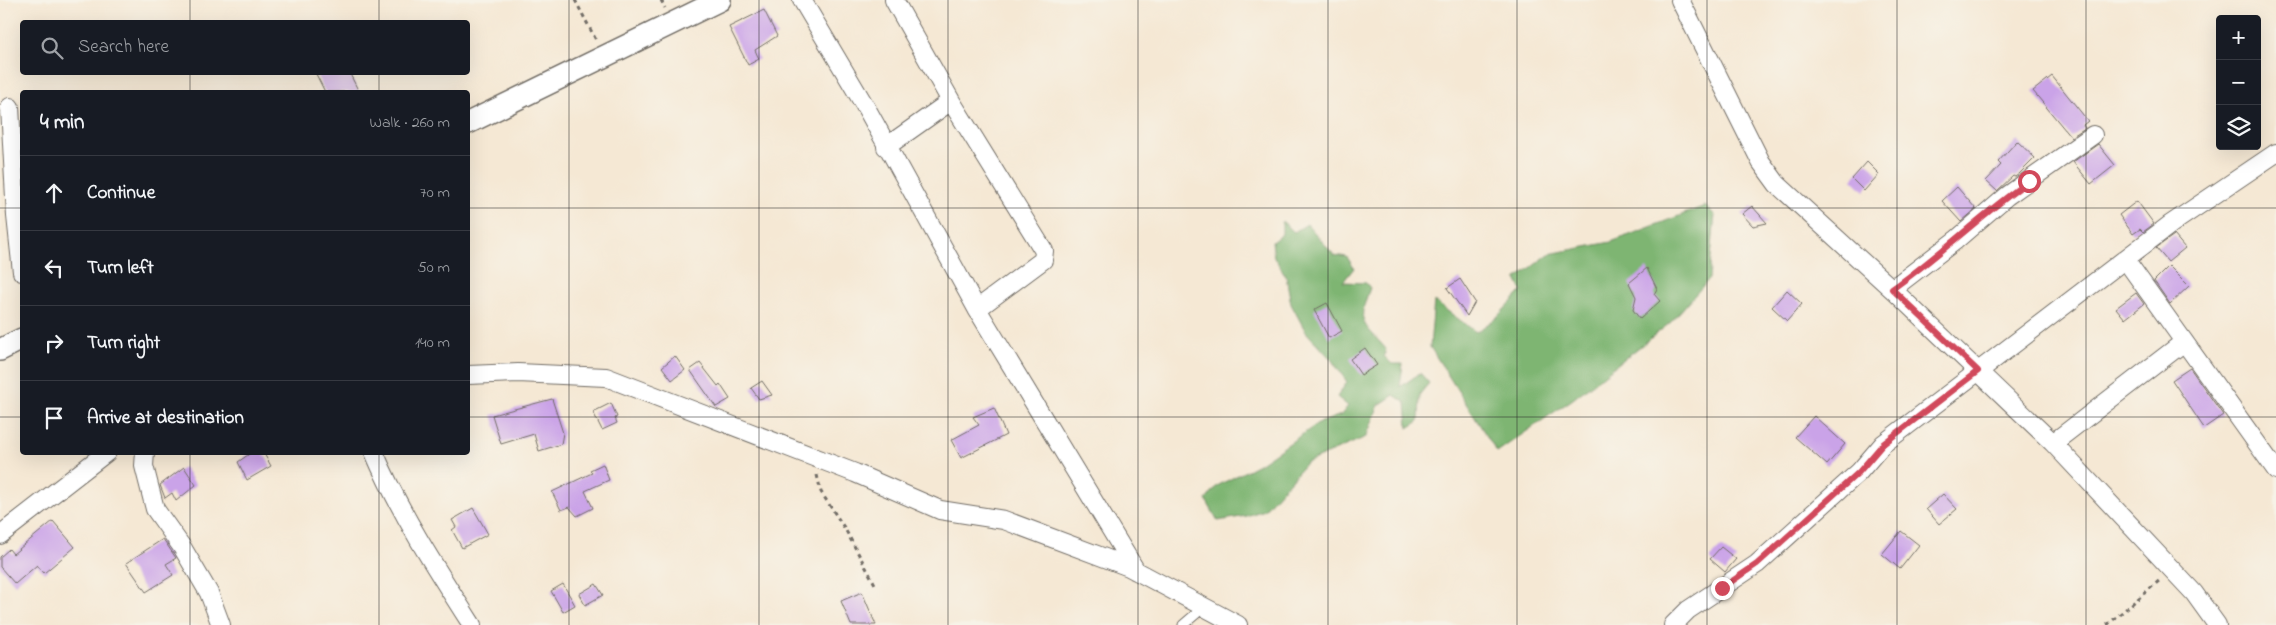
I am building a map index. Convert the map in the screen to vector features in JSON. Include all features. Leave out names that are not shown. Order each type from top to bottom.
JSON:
[{"type":"street","points":[[470,122],[720,0]]},
{"type":"street","points":[[802,0],[868,111],[886,148],[977,309],[1136,571]]},
{"type":"street","points":[[894,0],[951,101],[1045,254],[1043,260],[977,309]]},
{"type":"street","points":[[1680,0],[1766,169],[1777,184],[1892,289],[2053,443],[2194,593],[2217,625]]},
{"type":"street","points":[[886,148],[951,101]]},
{"type":"street","points":[[10,107],[20,253]]},
{"type":"street","points":[[1892,289],[1956,240],[2007,196],[2092,136]]},
{"type":"street","points":[[1673,625],[1688,610],[1757,564],[1859,472],[1883,444],[2171,224],[2276,153]]},
{"type":"street","points":[[2125,259],[2276,470]]},
{"type":"street","points":[[0,350],[20,340]]},
{"type":"street","points":[[2053,443],[2184,342]]},
{"type":"street","points":[[470,375],[518,373],[606,377],[813,457],[940,510],[1004,520],[1136,571],[1238,625]]},
{"type":"street","points":[[0,535],[103,455]]},
{"type":"street","points":[[145,455],[144,466],[155,509],[182,547],[209,594],[220,625]]},
{"type":"street","points":[[375,455],[392,492],[439,574],[472,625]]},
{"type":"lane","points":[[1183,625],[1204,607]]},
{"type":"path","points":[[575,0],[605,56]]},
{"type":"path","points":[[813,457],[821,492],[845,529],[876,586]]},
{"type":"path","points":[[2107,625],[2172,570]]},
{"type":"green space","points":[[1705,206],[1715,215],[1709,279],[1670,323],[1573,399],[1497,452],[1430,347],[1434,301],[1476,332],[1495,319],[1522,291],[1516,279],[1549,254],[1611,242]]},
{"type":"green space","points":[[1282,221],[1294,232],[1307,224],[1334,255],[1347,257],[1354,268],[1343,282],[1366,283],[1370,288],[1363,309],[1364,322],[1386,349],[1384,356],[1392,364],[1403,364],[1400,387],[1420,373],[1429,383],[1420,394],[1419,421],[1408,428],[1406,403],[1394,395],[1379,405],[1366,437],[1306,463],[1264,510],[1246,516],[1218,521],[1206,500],[1217,486],[1259,464],[1319,423],[1341,415],[1348,406],[1337,397],[1347,382],[1331,359],[1306,332],[1291,304],[1286,276],[1274,257],[1272,242],[1282,234]]},
{"type":"building","points":[[764,10],[777,36],[755,50],[759,59],[748,65],[729,27]]},
{"type":"building","points":[[316,75],[350,75],[358,90],[324,90]]},
{"type":"building","points":[[2052,76],[2088,121],[2083,125],[2085,128],[2071,137],[2033,91]]},
{"type":"building","points":[[2017,141],[2035,158],[2019,174],[2015,177],[2013,176],[1997,191],[1986,181],[2001,165],[1998,162]]},
{"type":"building","points":[[2098,144],[2115,165],[2091,184],[2073,162]]},
{"type":"building","points":[[1867,162],[1879,174],[1864,191],[1852,179]]},
{"type":"building","points":[[1957,187],[1976,209],[1961,222],[1942,201]]},
{"type":"building","points":[[2137,201],[2154,224],[2143,232],[2140,229],[2133,234],[2119,215]]},
{"type":"building","points":[[1752,206],[1767,223],[1753,226],[1742,214]]},
{"type":"building","points":[[2174,235],[2185,248],[2168,262],[2156,248]]},
{"type":"building","points":[[2169,266],[2189,286],[2170,304],[2154,281]]},
{"type":"building","points":[[1647,268],[1657,289],[1654,294],[1660,301],[1640,319],[1633,310],[1636,297],[1629,283]]},
{"type":"building","points":[[1460,279],[1475,302],[1467,316],[1447,288]]},
{"type":"building","points":[[1787,290],[1802,304],[1787,321],[1772,307]]},
{"type":"building","points":[[2136,293],[2144,304],[2125,319],[2116,308]]},
{"type":"building","points":[[1327,303],[1342,331],[1329,338],[1314,310]]},
{"type":"building","points":[[1365,348],[1377,365],[1361,375],[1350,359]]},
{"type":"building","points":[[675,356],[685,370],[672,380],[662,367]]},
{"type":"building","points":[[700,363],[718,386],[720,384],[730,399],[716,407],[690,370]]},
{"type":"building","points":[[2190,368],[2223,415],[2204,428],[2172,380]]},
{"type":"building","points":[[762,381],[772,395],[759,399],[751,388]]},
{"type":"building","points":[[552,399],[563,433],[561,444],[539,451],[534,434],[501,444],[492,415]]},
{"type":"building","points":[[611,403],[617,417],[615,418],[617,423],[602,430],[593,412]]},
{"type":"building","points":[[994,408],[1006,435],[961,458],[951,440],[979,425],[973,417]]},
{"type":"building","points":[[1814,416],[1845,444],[1827,465],[1795,437]]},
{"type":"building","points":[[248,455],[265,455],[271,466],[247,480],[238,462]]},
{"type":"building","points":[[603,464],[609,480],[585,491],[593,508],[577,516],[569,507],[561,510],[552,492],[592,473],[590,470]]},
{"type":"building","points":[[184,467],[196,485],[176,501],[172,493],[165,498],[160,485]]},
{"type":"building","points":[[1943,494],[1957,509],[1939,524],[1926,509]]},
{"type":"building","points":[[473,508],[488,534],[462,548],[452,530],[456,527],[452,520]]},
{"type":"building","points":[[53,521],[75,547],[44,573],[37,565],[15,584],[0,567],[0,557],[9,549],[13,554]]},
{"type":"building","points":[[1901,531],[1919,545],[1900,569],[1882,554]]},
{"type":"building","points":[[163,539],[176,558],[166,564],[173,575],[146,592],[126,563]]},
{"type":"building","points":[[1721,547],[1736,559],[1725,572],[1710,559]]},
{"type":"building","points":[[563,584],[575,605],[563,612],[551,591]]},
{"type":"building","points":[[596,584],[603,595],[585,605],[579,594]]},
{"type":"building","points":[[862,592],[876,625],[851,625],[841,601]]},
{"type":"route","points":[[1722,588],[1757,564],[1859,472],[1883,444],[1978,371],[1892,289],[1956,240],[2007,196],[2029,181]]}]
